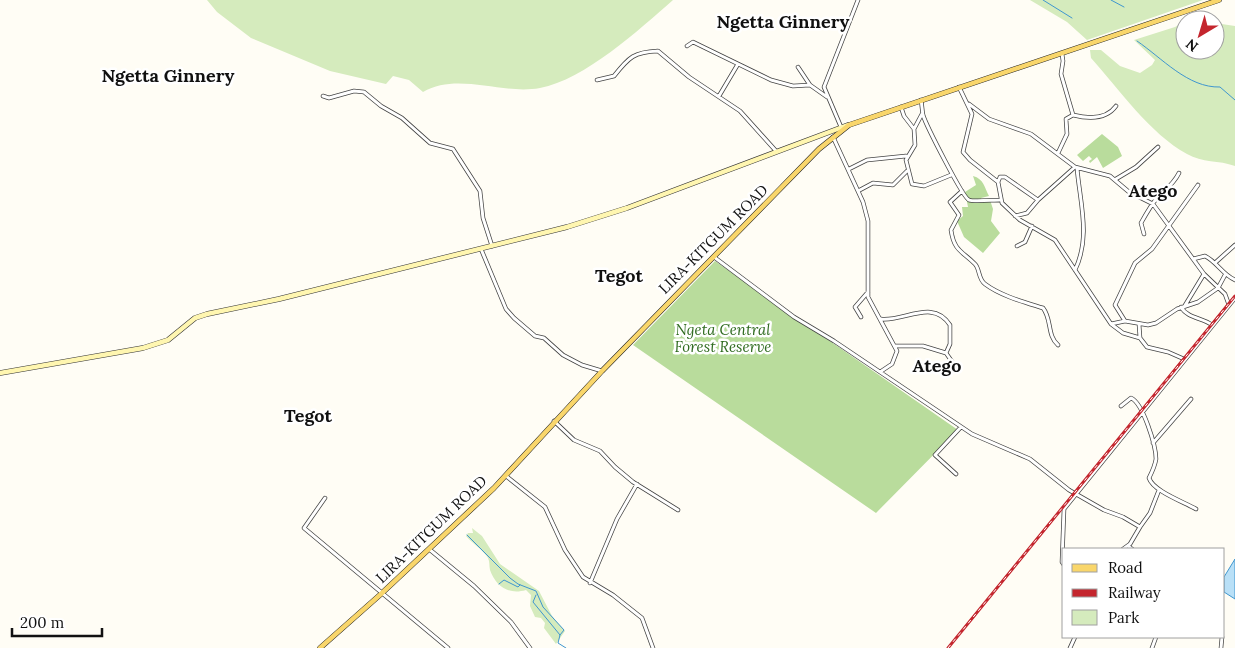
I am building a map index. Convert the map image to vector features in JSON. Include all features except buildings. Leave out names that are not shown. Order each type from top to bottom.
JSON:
[{"type":"main road","name":"LIRA-KITGUM ROAD","points":[[320,648],[381,594],[505,475],[554,421],[714,257],[833,137],[849,125],[959,86],[1062,54],[1219,0]]},
{"type":"main road","points":[[0,373],[143,348],[168,340],[195,318],[207,314],[544,234],[627,208],[849,125]]},
{"type":"street","points":[[841,127],[824,90],[858,0]]},
{"type":"street","points":[[687,46],[693,42],[771,80],[786,84],[810,84]]},
{"type":"street","points":[[597,80],[614,76],[625,61],[634,55],[642,52],[658,51],[689,77],[740,111],[776,151]]},
{"type":"street","points":[[1062,54],[1064,61],[1061,74],[1073,115]]},
{"type":"street","points":[[718,96],[738,64]]},
{"type":"street","points":[[798,67],[810,84],[829,99]]},
{"type":"street","points":[[959,86],[972,115],[963,152],[970,160],[998,182]]},
{"type":"street","points":[[323,96],[329,98],[354,91],[364,92],[381,106],[402,118],[430,142],[453,149],[480,191],[483,218],[492,246]]},
{"type":"street","points":[[921,99],[922,114],[952,175],[969,200],[1000,200]]},
{"type":"street","points":[[968,104],[989,119],[1031,134],[1076,167],[1116,179],[1129,192],[1153,204],[1204,274],[1226,296],[1229,305]]},
{"type":"street","points":[[1058,154],[1067,134],[1066,119],[1073,115],[1085,118],[1104,116],[1110,114],[1116,106]]},
{"type":"street","points":[[901,107],[904,116],[914,130]]},
{"type":"street","points":[[922,114],[914,130],[915,145],[907,156],[907,170],[912,184],[918,187],[952,175]]},
{"type":"street","points":[[833,137],[849,169],[868,221],[868,298],[897,351],[895,359],[880,372]]},
{"type":"street","points":[[1116,179],[1136,167],[1158,147]]},
{"type":"street","points":[[849,169],[867,160],[896,159],[907,156]]},
{"type":"street","points":[[1015,216],[1027,213],[1038,200],[1076,167]]},
{"type":"street","points":[[1075,270],[1083,255],[1085,242],[1076,167]]},
{"type":"street","points":[[858,191],[873,183],[893,185],[907,170]]},
{"type":"street","points":[[1144,234],[1142,223],[1153,204],[1174,184],[1179,173]]},
{"type":"street","points":[[1038,200],[1005,177],[1000,177],[998,182],[1000,200],[1015,216],[1055,240],[1111,324],[1123,333],[1140,338]]},
{"type":"street","points":[[1125,320],[1115,305],[1135,262],[1145,256],[1198,185]]},
{"type":"street","points":[[962,191],[950,202],[959,215],[951,230],[955,246],[963,256],[976,265],[984,284],[1007,296],[1043,308],[1050,323],[1051,336],[1058,346]]},
{"type":"street","points":[[1017,246],[1025,242],[1032,226]]},
{"type":"street","points":[[1216,262],[1235,245]]},
{"type":"street","points":[[481,249],[506,309],[514,318],[535,336],[544,338],[563,356],[582,365],[602,371]]},
{"type":"street","points":[[1193,259],[1205,256],[1216,262],[1225,275],[1235,280]]},
{"type":"street","points":[[714,257],[794,317],[961,427],[984,441],[1030,460],[1064,486],[1104,510],[1123,517],[1140,527]]},
{"type":"street","points":[[1182,307],[1204,274]]},
{"type":"street","points":[[1111,324],[1125,320],[1139,324],[1156,323],[1168,313],[1182,307],[1194,305],[1218,288],[1225,275]]},
{"type":"street","points":[[861,318],[855,306],[868,292]]},
{"type":"street","points":[[1062,562],[1062,512],[1076,492],[1235,298]]},
{"type":"street","points":[[1182,307],[1185,314],[1202,319],[1212,325]]},
{"type":"street","points":[[880,319],[896,319],[916,312],[938,314],[950,325],[950,344],[946,353]]},
{"type":"street","points":[[1139,324],[1140,338],[1147,347],[1168,352],[1184,360]]},
{"type":"street","points":[[895,346],[922,346],[946,353],[952,363]]},
{"type":"street","points":[[1121,406],[1131,398],[1142,411],[1153,443],[1156,461],[1150,481],[1159,490],[1196,509]]},
{"type":"street","points":[[1153,443],[1191,399]]},
{"type":"street","points":[[554,421],[574,440],[600,451],[615,468],[678,510]]},
{"type":"street","points":[[956,474],[936,455],[961,427]]},
{"type":"street","points":[[505,475],[545,507],[565,550],[580,574],[590,583],[613,595],[640,616],[648,630],[653,648]]},
{"type":"street","points":[[590,583],[617,519],[637,484]]},
{"type":"street","points":[[1124,548],[1128,546],[1150,513],[1159,490]]},
{"type":"street","points":[[325,498],[304,528],[448,648]]},
{"type":"street","points":[[429,549],[512,622],[530,648]]},
{"type":"green space","points":[[207,0],[673,0],[611,52],[575,75],[557,83],[540,88],[525,89],[451,84],[436,86],[423,92],[409,80],[393,76],[386,84],[330,71],[251,38],[217,12]]},
{"type":"green space","points":[[1030,0],[1203,0],[1087,40],[1067,22]]},
{"type":"green space","points":[[1225,24],[1235,26],[1235,166],[1193,157],[1173,145],[1148,123],[1091,58],[1090,50],[1101,50],[1120,66],[1140,73],[1152,65],[1155,60],[1134,40],[1175,27],[1175,60],[1225,60]]},
{"type":"green space","points":[[1102,134],[1118,147],[1122,156],[1103,168],[1097,157],[1090,163],[1089,161],[1092,159],[1089,156],[1083,161],[1077,155]]},
{"type":"green space","points":[[973,176],[982,181],[985,187],[989,196],[981,198],[982,200],[990,200],[993,209],[991,221],[1000,233],[983,253],[964,237],[957,221],[963,216],[962,207],[968,207],[965,192],[976,185]]},
{"type":"green space","name":"Ngeta Central Forest Reserve","points":[[715,261],[958,430],[876,513],[633,345]]},
{"type":"green space","points":[[472,528],[482,536],[500,564],[539,591],[552,616],[565,631],[556,644],[544,628],[545,623],[541,618],[535,617],[530,606],[531,595],[526,590],[514,591],[504,588],[496,581],[490,570],[488,558],[466,536],[468,533],[473,533]]},
{"type":"water","points":[[1235,559],[1235,599],[1225,593],[1225,575]]},
{"type":"waterway","points":[[1043,0],[1072,18]]},
{"type":"waterway","points":[[1111,0],[1124,7]]},
{"type":"waterway","points":[[1137,41],[1176,71],[1197,83],[1220,87],[1235,100]]},
{"type":"waterway","points":[[467,535],[510,578],[518,584],[536,591],[543,607],[564,630],[560,635]]},
{"type":"waterway","points":[[499,584],[504,580],[518,587],[520,585]]},
{"type":"waterway","points":[[536,595],[533,602],[560,635],[558,643],[566,648]]},
{"type":"railway","points":[[948,648],[1235,296]]},
{"type":"district","name":"Ngetta Ginnery","points":[[783,21]]},
{"type":"district","name":"Ngetta Ginnery","points":[[168,75]]},
{"type":"district","name":"Atego","points":[[1153,190]]},
{"type":"district","name":"Tegot","points":[[619,275]]},
{"type":"district","name":"Atego","points":[[937,365]]},
{"type":"district","name":"Tegot","points":[[308,415]]}]
